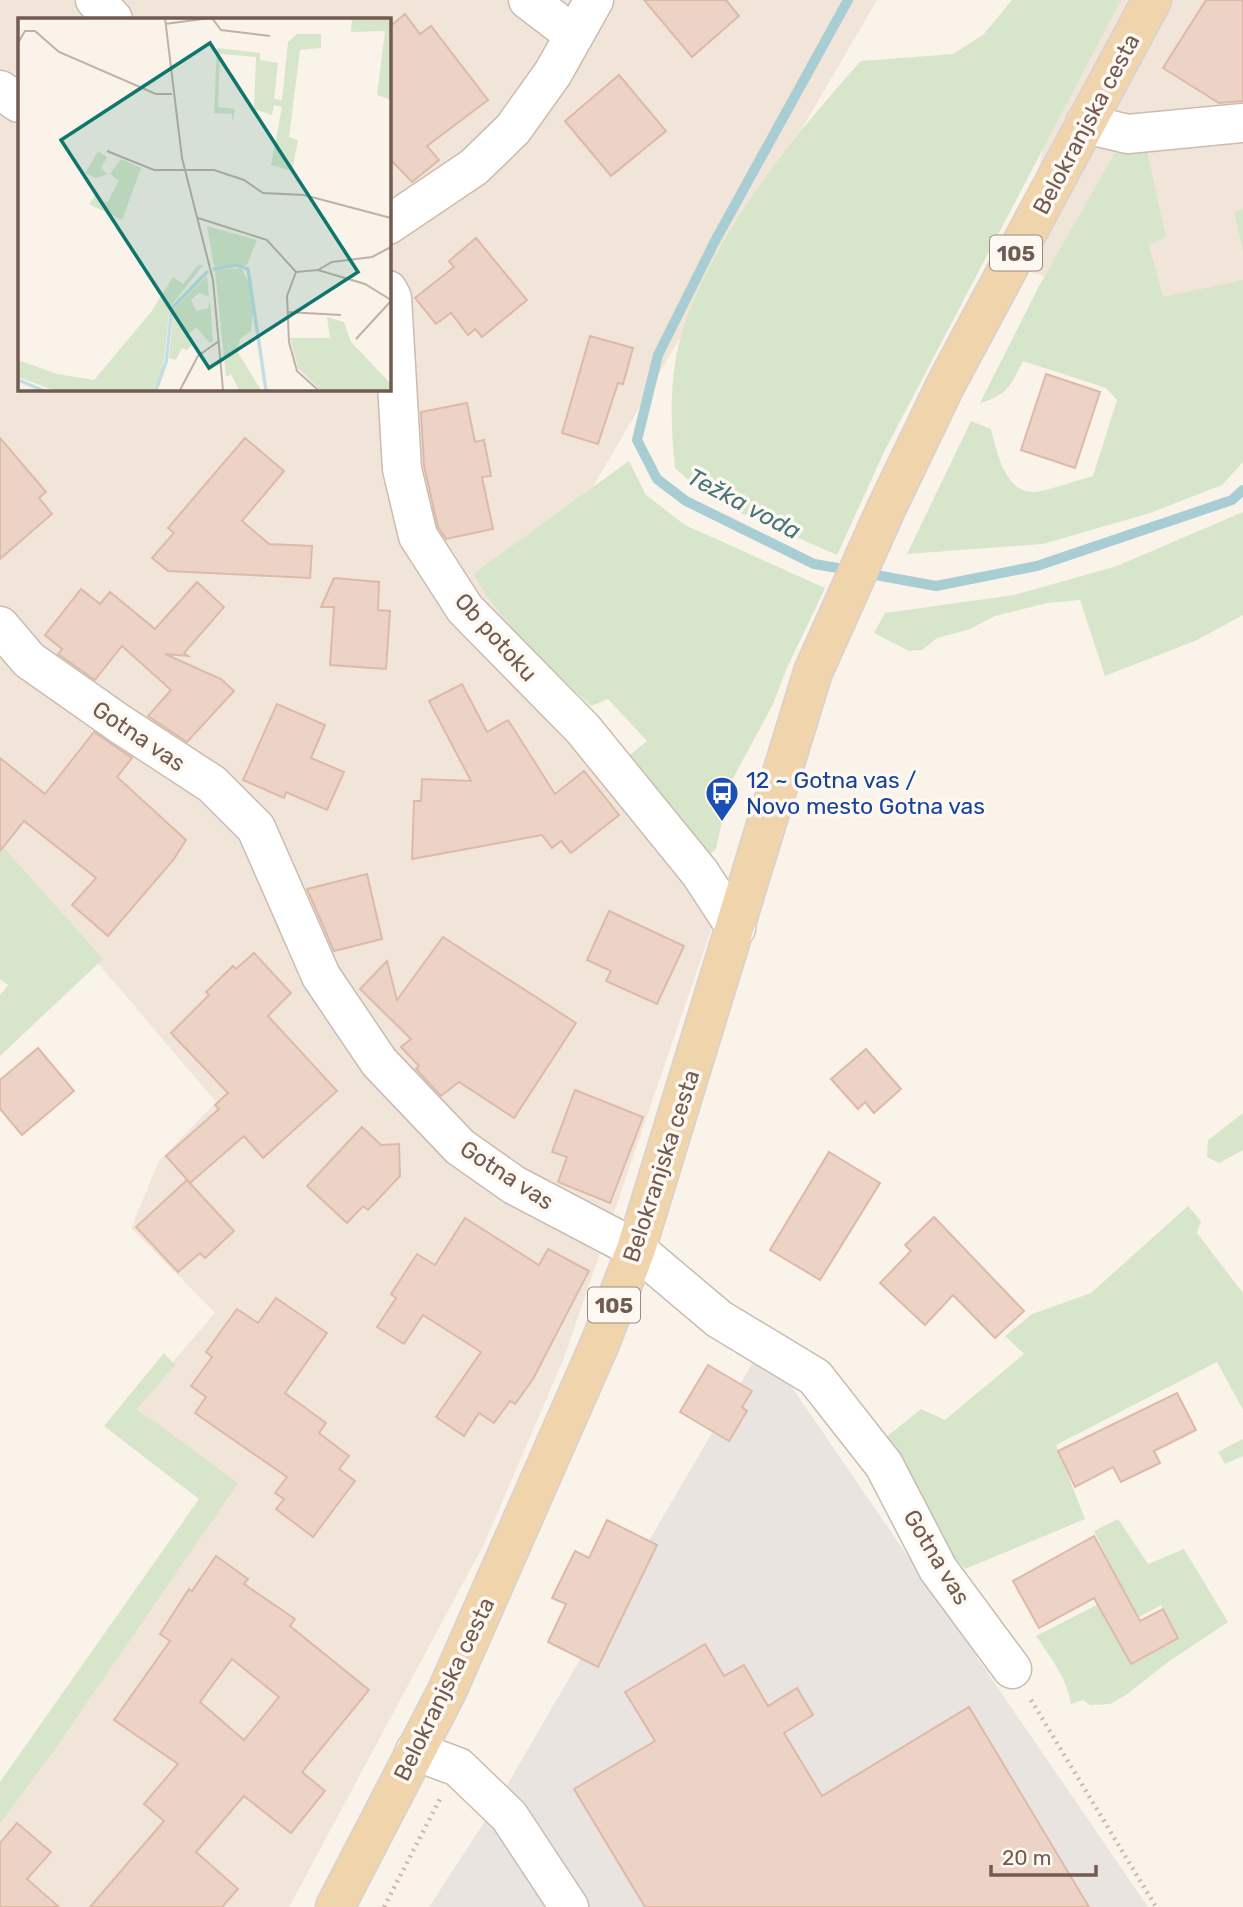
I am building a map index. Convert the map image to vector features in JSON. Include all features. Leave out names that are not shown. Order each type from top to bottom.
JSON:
[{"type":"main road","name":"Belokranjska cesta","points":[[335,1907],[447,1691],[601,1340],[636,1249],[813,672],[946,384],[1152,0]]},
{"type":"street","points":[[95,0],[112,18]]},
{"type":"street","points":[[527,0],[574,35]]},
{"type":"street","points":[[390,224],[474,167],[513,129],[553,73],[594,0]]},
{"type":"street","points":[[0,89],[18,102]]},
{"type":"street","points":[[1086,124],[1128,134],[1243,123]]},
{"type":"street","name":"Ob potoku","points":[[390,294],[402,468],[418,536],[465,609],[583,729],[700,873],[736,928]]},
{"type":"street","name":"Gotna vas","points":[[0,626],[29,660],[212,785],[256,828],[321,976],[379,1062],[460,1147],[514,1185],[636,1249],[719,1319],[815,1377],[884,1465],[938,1569],[1012,1670]]},
{"type":"street","points":[[415,1751],[458,1767],[509,1816],[569,1907]]},
{"type":"path","points":[[1012,1670],[1156,1907]]},
{"type":"path","points":[[384,1907],[458,1767]]},
{"type":"shaded area","points":[[0,0],[877,0],[520,612],[714,921],[564,1358],[484,1544],[289,1907],[0,1907],[0,1824],[232,1490],[135,1406],[215,1313],[131,1228],[159,1161],[216,1102],[0,848]]},
{"type":"shaded area","points":[[1072,0],[1243,0],[1243,312],[1210,332],[1019,268]]},
{"type":"shaded area","points":[[763,1345],[1148,1907],[429,1907],[496,1804]]},
{"type":"green space","points":[[1012,0],[1121,0],[884,452],[837,555],[709,499],[675,468],[672,433],[673,378],[679,343],[698,290],[737,219],[784,152],[861,61],[953,54],[983,35]]},
{"type":"green space","points":[[1119,146],[1146,147],[1166,237],[1149,245],[1163,297],[1243,280],[1243,462],[1222,485],[1150,513],[1043,544],[907,554],[971,421],[991,429],[1003,469],[1015,485],[1024,490],[1034,492],[1055,488],[1093,476],[1117,400],[1106,388],[1023,361],[1002,393],[980,403],[1039,286]]},
{"type":"green space","points":[[1243,209],[1243,252],[1234,212]]},
{"type":"green space","points":[[629,461],[646,495],[685,525],[825,588],[773,704],[730,784],[716,849],[709,855],[630,755],[647,741],[608,699],[591,706],[512,628],[473,574]]},
{"type":"green space","points":[[1243,512],[1243,615],[1197,640],[1105,676],[1080,600],[1047,603],[995,616],[970,629],[937,638],[922,650],[909,651],[874,633],[885,613],[1014,595],[1117,566]]},
{"type":"green space","points":[[4,848],[103,959],[0,1056],[0,995],[8,985],[0,979],[0,852]]},
{"type":"green space","points":[[1243,1113],[1243,1150],[1219,1163],[1207,1157],[1208,1140]]},
{"type":"green space","points":[[1188,1206],[1201,1221],[1197,1233],[1243,1293],[1243,1410],[1217,1362],[1056,1445],[1085,1519],[965,1569],[938,1538],[930,1511],[911,1473],[885,1438],[921,1409],[945,1420],[1024,1354],[1005,1336],[1032,1314],[1091,1293]]},
{"type":"green space","points":[[164,1353],[175,1365],[137,1409],[238,1483],[0,1824],[0,1782],[199,1499],[104,1426]]},
{"type":"green space","points":[[1243,1439],[1243,1456],[1225,1464],[1218,1452]]},
{"type":"green space","points":[[1118,1519],[1148,1564],[1184,1549],[1228,1622],[1110,1704],[1090,1705],[1083,1700],[1071,1704],[1062,1677],[1036,1636],[1120,1593],[1112,1568],[1094,1531]],"holes":[[[1161,1605],[1178,1637],[1131,1662],[1116,1630]]]},
{"type":"building","points":[[644,0],[726,0],[739,16],[692,57]]},
{"type":"building","points":[[1206,0],[1243,0],[1243,101],[1219,103],[1163,68]]},
{"type":"building","points":[[405,14],[420,34],[431,26],[488,100],[427,146],[439,160],[412,182],[390,159],[390,26]]},
{"type":"building","points":[[619,75],[666,131],[611,176],[565,121]]},
{"type":"building","points":[[476,238],[527,300],[482,337],[475,329],[468,335],[451,313],[436,324],[415,298],[454,267],[449,261]]},
{"type":"building","points":[[590,336],[633,348],[623,384],[618,383],[598,444],[562,433]]},
{"type":"building","points":[[1046,374],[1100,392],[1075,468],[1021,450]]},
{"type":"building","points":[[467,403],[475,442],[484,440],[491,476],[482,477],[493,529],[446,539],[438,527],[424,466],[421,412]]},
{"type":"building","points":[[0,438],[46,492],[39,498],[52,514],[0,559]]},
{"type":"building","points":[[245,438],[284,471],[242,521],[269,544],[312,546],[310,578],[168,571],[152,558],[174,533],[168,528]]},
{"type":"building","points":[[334,578],[379,582],[378,610],[390,611],[386,669],[330,665],[334,607],[321,607]]},
{"type":"building","points":[[197,582],[224,607],[184,653],[188,656],[165,654],[221,679],[234,691],[187,742],[148,716],[171,690],[122,646],[95,680],[58,654],[62,649],[45,635],[81,589],[100,604],[110,592],[155,629]]},
{"type":"building","points":[[462,684],[487,732],[508,720],[555,794],[584,771],[619,815],[571,853],[561,841],[552,848],[542,835],[412,859],[414,801],[421,801],[422,779],[471,781],[429,701]]},
{"type":"building","points":[[277,704],[325,725],[311,758],[344,772],[327,810],[286,792],[284,798],[243,780]]},
{"type":"building","points":[[94,732],[132,758],[117,777],[186,840],[174,859],[108,936],[72,905],[96,878],[24,821],[0,851],[0,758],[45,794]]},
{"type":"building","points":[[367,874],[382,939],[334,951],[307,889]]},
{"type":"building","points":[[609,911],[684,946],[657,1004],[606,981],[611,971],[587,960]]},
{"type":"building","points":[[443,937],[576,1023],[514,1118],[459,1082],[441,1096],[416,1069],[419,1066],[401,1047],[411,1039],[360,989],[387,961],[397,1000]]},
{"type":"building","points":[[254,953],[291,993],[268,1016],[337,1091],[263,1158],[244,1136],[190,1183],[166,1156],[219,1109],[215,1105],[228,1093],[171,1033],[209,995],[206,992],[233,966],[236,969]]},
{"type":"building","points":[[38,1048],[74,1091],[22,1135],[0,1109],[0,1080]]},
{"type":"building","points":[[866,1049],[901,1089],[874,1113],[865,1102],[858,1109],[831,1079]]},
{"type":"building","points":[[575,1090],[643,1117],[610,1203],[558,1182],[567,1157],[552,1152]]},
{"type":"building","points":[[362,1127],[381,1145],[399,1144],[400,1176],[368,1210],[363,1206],[347,1223],[307,1186]]},
{"type":"building","points":[[829,1152],[880,1183],[820,1280],[770,1250]]},
{"type":"building","points":[[187,1180],[234,1231],[205,1258],[200,1253],[178,1272],[136,1227]]},
{"type":"building","points":[[934,1217],[1024,1311],[995,1338],[953,1295],[925,1325],[880,1283],[911,1251],[905,1245]]},
{"type":"building","points":[[465,1218],[539,1265],[548,1249],[589,1271],[533,1379],[515,1404],[510,1401],[494,1423],[479,1413],[464,1436],[436,1417],[481,1352],[423,1315],[404,1344],[377,1327],[396,1298],[391,1294],[417,1254],[435,1265]]},
{"type":"building","points":[[276,1298],[327,1333],[285,1393],[326,1423],[319,1433],[349,1456],[339,1469],[355,1481],[313,1537],[276,1509],[284,1499],[275,1493],[287,1477],[195,1413],[206,1397],[191,1386],[212,1357],[206,1352],[237,1309],[258,1323]]},
{"type":"building","points":[[708,1365],[752,1391],[742,1407],[747,1411],[729,1441],[680,1412]]},
{"type":"building","points":[[1177,1393],[1196,1430],[1154,1451],[1160,1463],[1121,1482],[1113,1467],[1075,1487],[1058,1451]]},
{"type":"building","points":[[607,1520],[657,1545],[598,1667],[548,1642],[566,1604],[552,1598],[575,1551],[589,1558]]},
{"type":"building","points":[[1094,1536],[1140,1621],[1163,1609],[1178,1638],[1131,1664],[1094,1598],[1039,1628],[1013,1581]]},
{"type":"building","points":[[216,1556],[248,1579],[244,1584],[295,1619],[290,1626],[369,1690],[302,1772],[325,1791],[291,1833],[244,1796],[196,1852],[238,1889],[222,1907],[90,1907],[164,1821],[144,1804],[178,1764],[114,1720],[170,1641],[160,1634],[189,1589],[192,1591]],"holes":[[[232,1659],[279,1697],[244,1740],[200,1702]]]},
{"type":"building","points":[[705,1644],[724,1676],[744,1665],[768,1706],[797,1688],[813,1715],[784,1733],[822,1796],[969,1707],[1089,1907],[645,1907],[574,1789],[655,1741],[625,1692]]},
{"type":"building","points":[[17,1823],[51,1852],[27,1879],[59,1907],[0,1907],[0,1843]]},
{"type":"waterway","name":"Težka voda","points":[[848,0],[715,241],[658,355],[637,440],[657,479],[686,501],[814,564],[850,570]]},
{"type":"waterway","name":"Težka voda","points":[[865,573],[936,586],[1037,566],[1232,500],[1243,490]]},
{"type":"place","name":"12 ~ Gotna vas / Novo mesto Gotna vas","points":[[722,823]]}]
